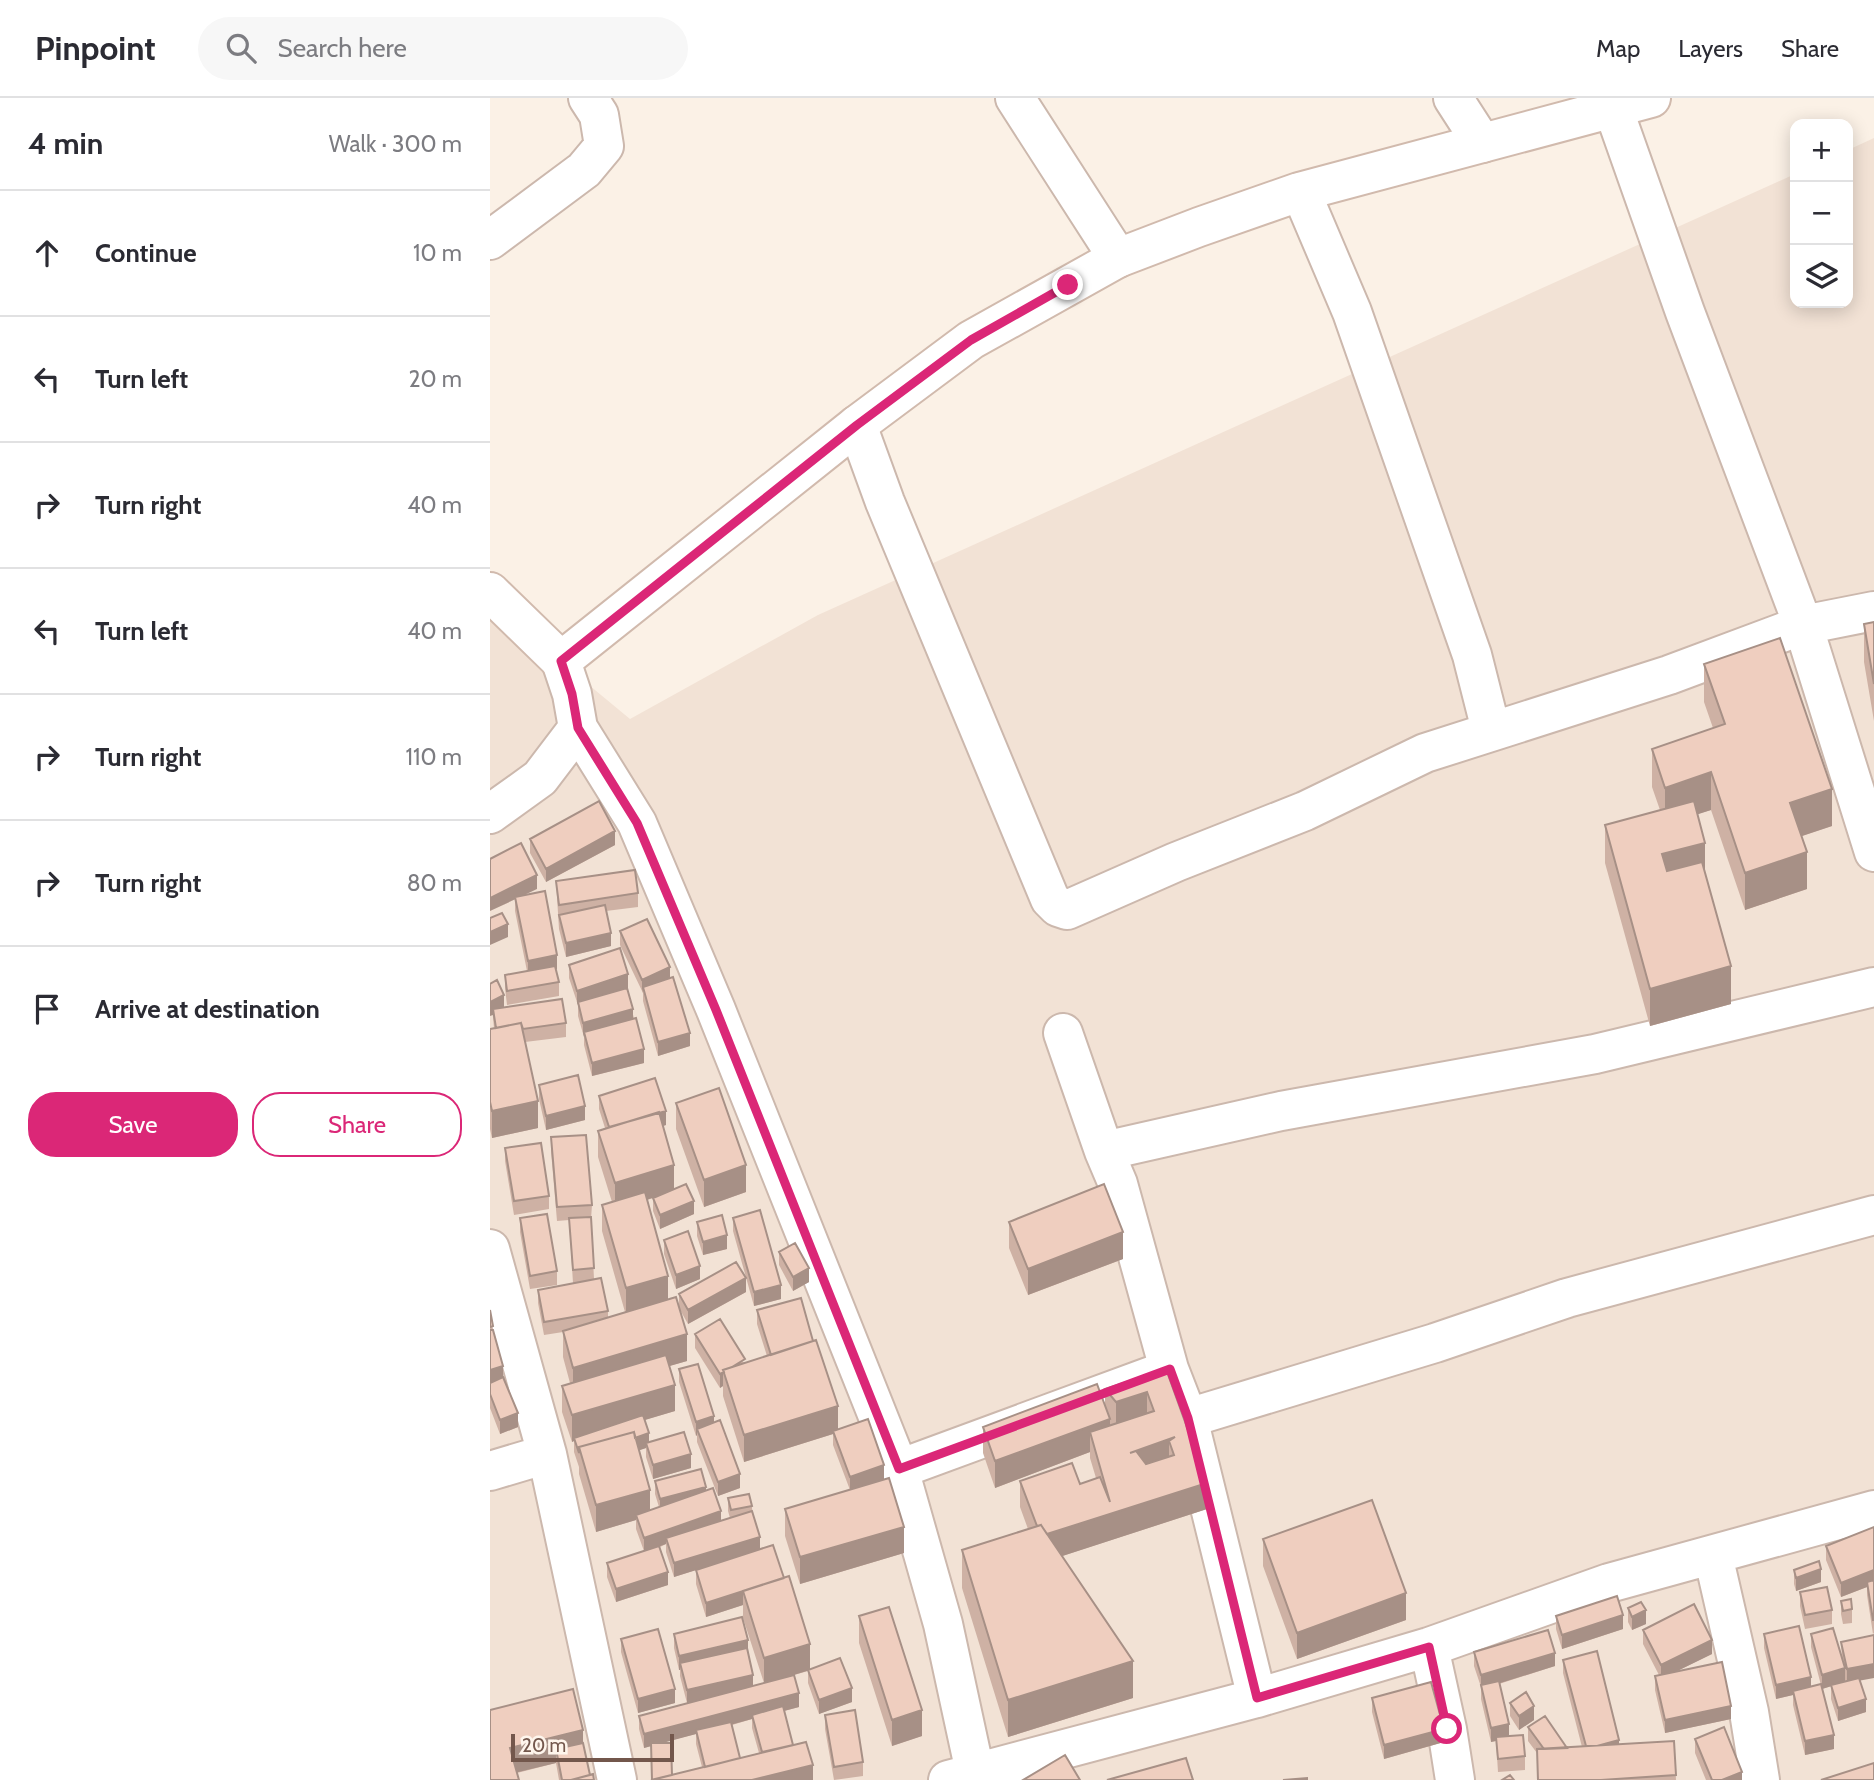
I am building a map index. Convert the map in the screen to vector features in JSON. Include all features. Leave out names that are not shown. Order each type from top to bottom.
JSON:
[{"type":"street","points":[[490,240],[583,170],[604,146],[599,115],[588,98]]},
{"type":"street","points":[[1015,98],[1118,258]]},
{"type":"street","points":[[1453,98],[1482,143]]},
{"type":"street","points":[[561,661],[857,425],[971,340],[1118,258],[1301,192],[1651,98]]},
{"type":"street","points":[[1613,108],[1685,312],[1802,625],[1874,852]]},
{"type":"street","points":[[1301,192],[1352,312],[1472,655],[1491,730]]},
{"type":"street","points":[[857,425],[885,502],[1050,899],[1058,907],[1067,910],[1176,862],[1305,811],[1424,753],[1670,675],[1802,625],[1874,611]]},
{"type":"street","points":[[490,592],[561,661],[572,694],[578,728],[643,835],[737,1061],[899,1469],[943,1623],[961,1776],[1257,1698],[1429,1647],[1609,1583],[1874,1510]]},
{"type":"street","points":[[490,814],[540,778],[578,728]]},
{"type":"street","points":[[1104,1151],[1281,1111],[1595,1054],[1874,987]]},
{"type":"street","points":[[1063,1033],[1118,1184],[1170,1369],[1188,1418],[1257,1698]]},
{"type":"street","points":[[1188,1418],[1435,1343],[1567,1298],[1874,1215]]},
{"type":"street","points":[[490,1250],[547,1454],[617,1780]]},
{"type":"street","points":[[899,1469],[1170,1369]]},
{"type":"street","points":[[490,1471],[547,1454]]},
{"type":"street","points":[[1713,1555],[1749,1712],[1760,1780]]},
{"type":"street","points":[[1429,1647],[1455,1780]]},
{"type":"shaded area","points":[[1874,138],[1874,1780],[490,1780],[490,603],[630,719],[818,615],[1790,176],[1790,308],[1853,308],[1853,148]]},
{"type":"building","points":[[1874,622],[1874,684],[1864,624]]},
{"type":"building","points":[[1780,638],[1832,789],[1790,803],[1807,852],[1745,873],[1711,772],[1665,788],[1652,749],[1725,724],[1704,664]]},
{"type":"building","points":[[599,801],[615,831],[546,869],[530,839]]},
{"type":"building","points":[[1694,801],[1705,843],[1662,854],[1667,871],[1702,862],[1731,966],[1650,989],[1605,825]]},
{"type":"building","points":[[521,843],[537,875],[490,898],[490,859]]},
{"type":"building","points":[[635,870],[638,893],[559,905],[556,881]]},
{"type":"building","points":[[545,891],[557,955],[528,961],[515,897]]},
{"type":"building","points":[[605,905],[611,933],[566,943],[559,915]]},
{"type":"building","points":[[502,913],[508,924],[490,932],[490,918]]},
{"type":"building","points":[[647,919],[670,967],[642,980],[620,931]]},
{"type":"building","points":[[620,948],[628,974],[577,991],[569,965]]},
{"type":"building","points":[[555,966],[559,982],[507,991],[505,975]]},
{"type":"building","points":[[673,977],[690,1033],[658,1042],[643,987]]},
{"type":"building","points":[[497,980],[504,995],[490,1002],[490,984]]},
{"type":"building","points":[[627,988],[633,1009],[583,1023],[578,1002]]},
{"type":"building","points":[[562,999],[566,1023],[523,1029],[521,1023],[496,1028],[493,1009]]},
{"type":"building","points":[[636,1018],[644,1049],[592,1063],[584,1032]]},
{"type":"building","points":[[521,1023],[538,1101],[492,1111],[490,1029]]},
{"type":"building","points":[[578,1075],[585,1106],[546,1116],[539,1085]]},
{"type":"building","points":[[655,1078],[666,1111],[609,1127],[599,1096]]},
{"type":"building","points":[[719,1088],[746,1165],[704,1180],[676,1103]]},
{"type":"building","points":[[659,1112],[674,1165],[615,1183],[598,1131]]},
{"type":"building","points":[[586,1135],[592,1205],[557,1207],[551,1137]]},
{"type":"building","points":[[541,1143],[549,1196],[514,1201],[505,1148]]},
{"type":"building","points":[[686,1184],[694,1201],[660,1215],[653,1198]]},
{"type":"building","points":[[1104,1184],[1123,1232],[1028,1269],[1009,1222]]},
{"type":"building","points":[[645,1192],[668,1276],[626,1288],[602,1205]]},
{"type":"building","points":[[760,1210],[781,1285],[754,1292],[733,1218]]},
{"type":"building","points":[[547,1214],[557,1271],[530,1276],[520,1218]]},
{"type":"building","points":[[722,1215],[727,1235],[703,1242],[697,1222]]},
{"type":"building","points":[[591,1217],[594,1268],[573,1270],[569,1218]]},
{"type":"building","points":[[688,1231],[700,1266],[676,1275],[664,1240]]},
{"type":"building","points":[[795,1243],[809,1268],[793,1277],[779,1252]]},
{"type":"building","points":[[736,1262],[746,1278],[688,1310],[679,1294]]},
{"type":"building","points":[[601,1278],[608,1311],[544,1322],[538,1290]]},
{"type":"building","points":[[676,1297],[687,1334],[573,1368],[563,1331]]},
{"type":"building","points":[[801,1298],[813,1341],[771,1355],[757,1310]]},
{"type":"building","points":[[720,1319],[745,1359],[720,1374],[695,1334]]},
{"type":"building","points":[[490,1330],[493,1330],[503,1366],[490,1370]]},
{"type":"building","points":[[816,1340],[838,1406],[744,1435],[723,1370]]},
{"type":"building","points":[[666,1355],[675,1385],[572,1415],[562,1386]]},
{"type":"building","points":[[698,1364],[714,1416],[696,1422],[679,1369]]},
{"type":"building","points":[[1166,1369],[1207,1483],[1047,1534],[1041,1525],[1037,1526],[1020,1481],[1072,1463],[1080,1484],[1100,1477],[1110,1502],[1090,1432],[1154,1411],[1147,1392],[1116,1402],[1105,1389]],"holes":[[[1175,1437],[1169,1441],[1174,1455],[1146,1464],[1136,1451],[1130,1453]]]},
{"type":"building","points":[[503,1377],[518,1413],[500,1420],[490,1394],[490,1383]]},
{"type":"building","points":[[1097,1384],[1110,1419],[995,1461],[983,1427]]},
{"type":"building","points":[[643,1415],[649,1433],[635,1438],[634,1432],[579,1447],[579,1453],[574,1438]]},
{"type":"building","points":[[868,1419],[884,1465],[850,1477],[833,1431]]},
{"type":"building","points":[[720,1420],[740,1474],[718,1482],[697,1429]]},
{"type":"building","points":[[634,1432],[650,1490],[596,1505],[579,1447]]},
{"type":"building","points":[[684,1432],[691,1454],[653,1465],[646,1443]]},
{"type":"building","points":[[701,1469],[706,1487],[660,1499],[655,1481]]},
{"type":"building","points":[[889,1478],[904,1527],[800,1557],[785,1509]]},
{"type":"building","points":[[713,1488],[721,1511],[644,1538],[636,1515]]},
{"type":"building","points":[[749,1494],[752,1506],[731,1510],[728,1498]]},
{"type":"building","points":[[1372,1500],[1406,1593],[1297,1633],[1263,1539]]},
{"type":"building","points":[[752,1511],[760,1537],[674,1563],[666,1538]]},
{"type":"building","points":[[1041,1525],[1133,1661],[1008,1700],[962,1550]]},
{"type":"building","points":[[1874,1527],[1874,1570],[1841,1583],[1826,1546]]},
{"type":"building","points":[[773,1545],[784,1578],[706,1603],[696,1570]]},
{"type":"building","points":[[659,1546],[668,1572],[616,1589],[607,1563]]},
{"type":"building","points":[[1819,1561],[1821,1569],[1796,1578],[1794,1570]]},
{"type":"building","points":[[789,1576],[810,1644],[764,1658],[743,1591]]},
{"type":"building","points":[[1874,1580],[1874,1620],[1873,1620],[1867,1582]]},
{"type":"building","points":[[1827,1587],[1832,1610],[1805,1615],[1800,1592]]},
{"type":"building","points":[[1617,1596],[1623,1615],[1562,1635],[1556,1616]]},
{"type":"building","points":[[1851,1599],[1852,1609],[1843,1611],[1841,1601]]},
{"type":"building","points":[[1641,1602],[1646,1610],[1632,1617],[1628,1608]]},
{"type":"building","points":[[1694,1604],[1712,1640],[1661,1665],[1643,1630]]},
{"type":"building","points":[[889,1607],[922,1710],[892,1720],[859,1616]]},
{"type":"building","points":[[742,1617],[748,1640],[679,1656],[674,1634]]},
{"type":"building","points":[[1799,1626],[1811,1677],[1776,1685],[1764,1634]]},
{"type":"building","points":[[1833,1628],[1845,1668],[1822,1675],[1811,1634]]},
{"type":"building","points":[[658,1629],[675,1689],[638,1699],[621,1639]]},
{"type":"building","points":[[1548,1630],[1555,1653],[1481,1675],[1474,1652]]},
{"type":"building","points":[[1874,1635],[1874,1664],[1847,1669],[1841,1642]]},
{"type":"building","points":[[747,1648],[753,1675],[687,1690],[680,1663]]},
{"type":"building","points":[[1597,1651],[1619,1740],[1586,1746],[1563,1660]]},
{"type":"building","points":[[840,1658],[852,1688],[819,1700],[808,1670]]},
{"type":"building","points":[[1722,1662],[1731,1706],[1665,1720],[1655,1676]]},
{"type":"building","points":[[794,1675],[799,1693],[644,1734],[639,1716]]},
{"type":"building","points":[[1859,1678],[1866,1699],[1838,1708],[1831,1685]]},
{"type":"building","points":[[1499,1681],[1509,1724],[1491,1728],[1481,1685]]},
{"type":"building","points":[[1431,1682],[1444,1729],[1384,1745],[1372,1698]]},
{"type":"building","points":[[1821,1684],[1834,1735],[1805,1741],[1793,1691]]},
{"type":"building","points":[[573,1689],[583,1730],[510,1748],[519,1780],[490,1780],[490,1710]]},
{"type":"building","points":[[1526,1692],[1534,1706],[1519,1716],[1510,1703]]},
{"type":"building","points":[[783,1706],[793,1745],[762,1752],[752,1715]]},
{"type":"building","points":[[855,1710],[863,1762],[834,1767],[825,1715]]},
{"type":"building","points":[[1545,1716],[1567,1748],[1544,1749],[1528,1727]]},
{"type":"building","points":[[731,1722],[740,1758],[705,1767],[696,1730]]},
{"type":"building","points":[[1724,1727],[1742,1772],[1722,1780],[1712,1780],[1695,1739]]},
{"type":"building","points":[[1523,1735],[1525,1756],[1498,1759],[1496,1737]]},
{"type":"building","points":[[1674,1741],[1676,1775],[1601,1780],[1538,1780],[1537,1749]]},
{"type":"building","points":[[806,1742],[813,1765],[752,1780],[651,1780]]},
{"type":"building","points":[[583,1743],[590,1775],[562,1780],[556,1749]]},
{"type":"building","points":[[651,1743],[671,1743],[672,1775],[652,1780]]},
{"type":"building","points":[[1065,1755],[1080,1780],[1023,1780]]},
{"type":"building","points":[[1186,1758],[1193,1780],[1107,1780]]},
{"type":"building","points":[[1874,1763],[1874,1780],[1821,1780]]},
{"type":"building","points":[[593,1774],[594,1780],[571,1780]]},
{"type":"route","points":[[1068,285],[971,340],[857,425],[561,661],[572,694],[578,728],[637,823],[716,1010],[899,1469],[1170,1369],[1188,1418],[1257,1698],[1429,1647],[1447,1729]]}]
